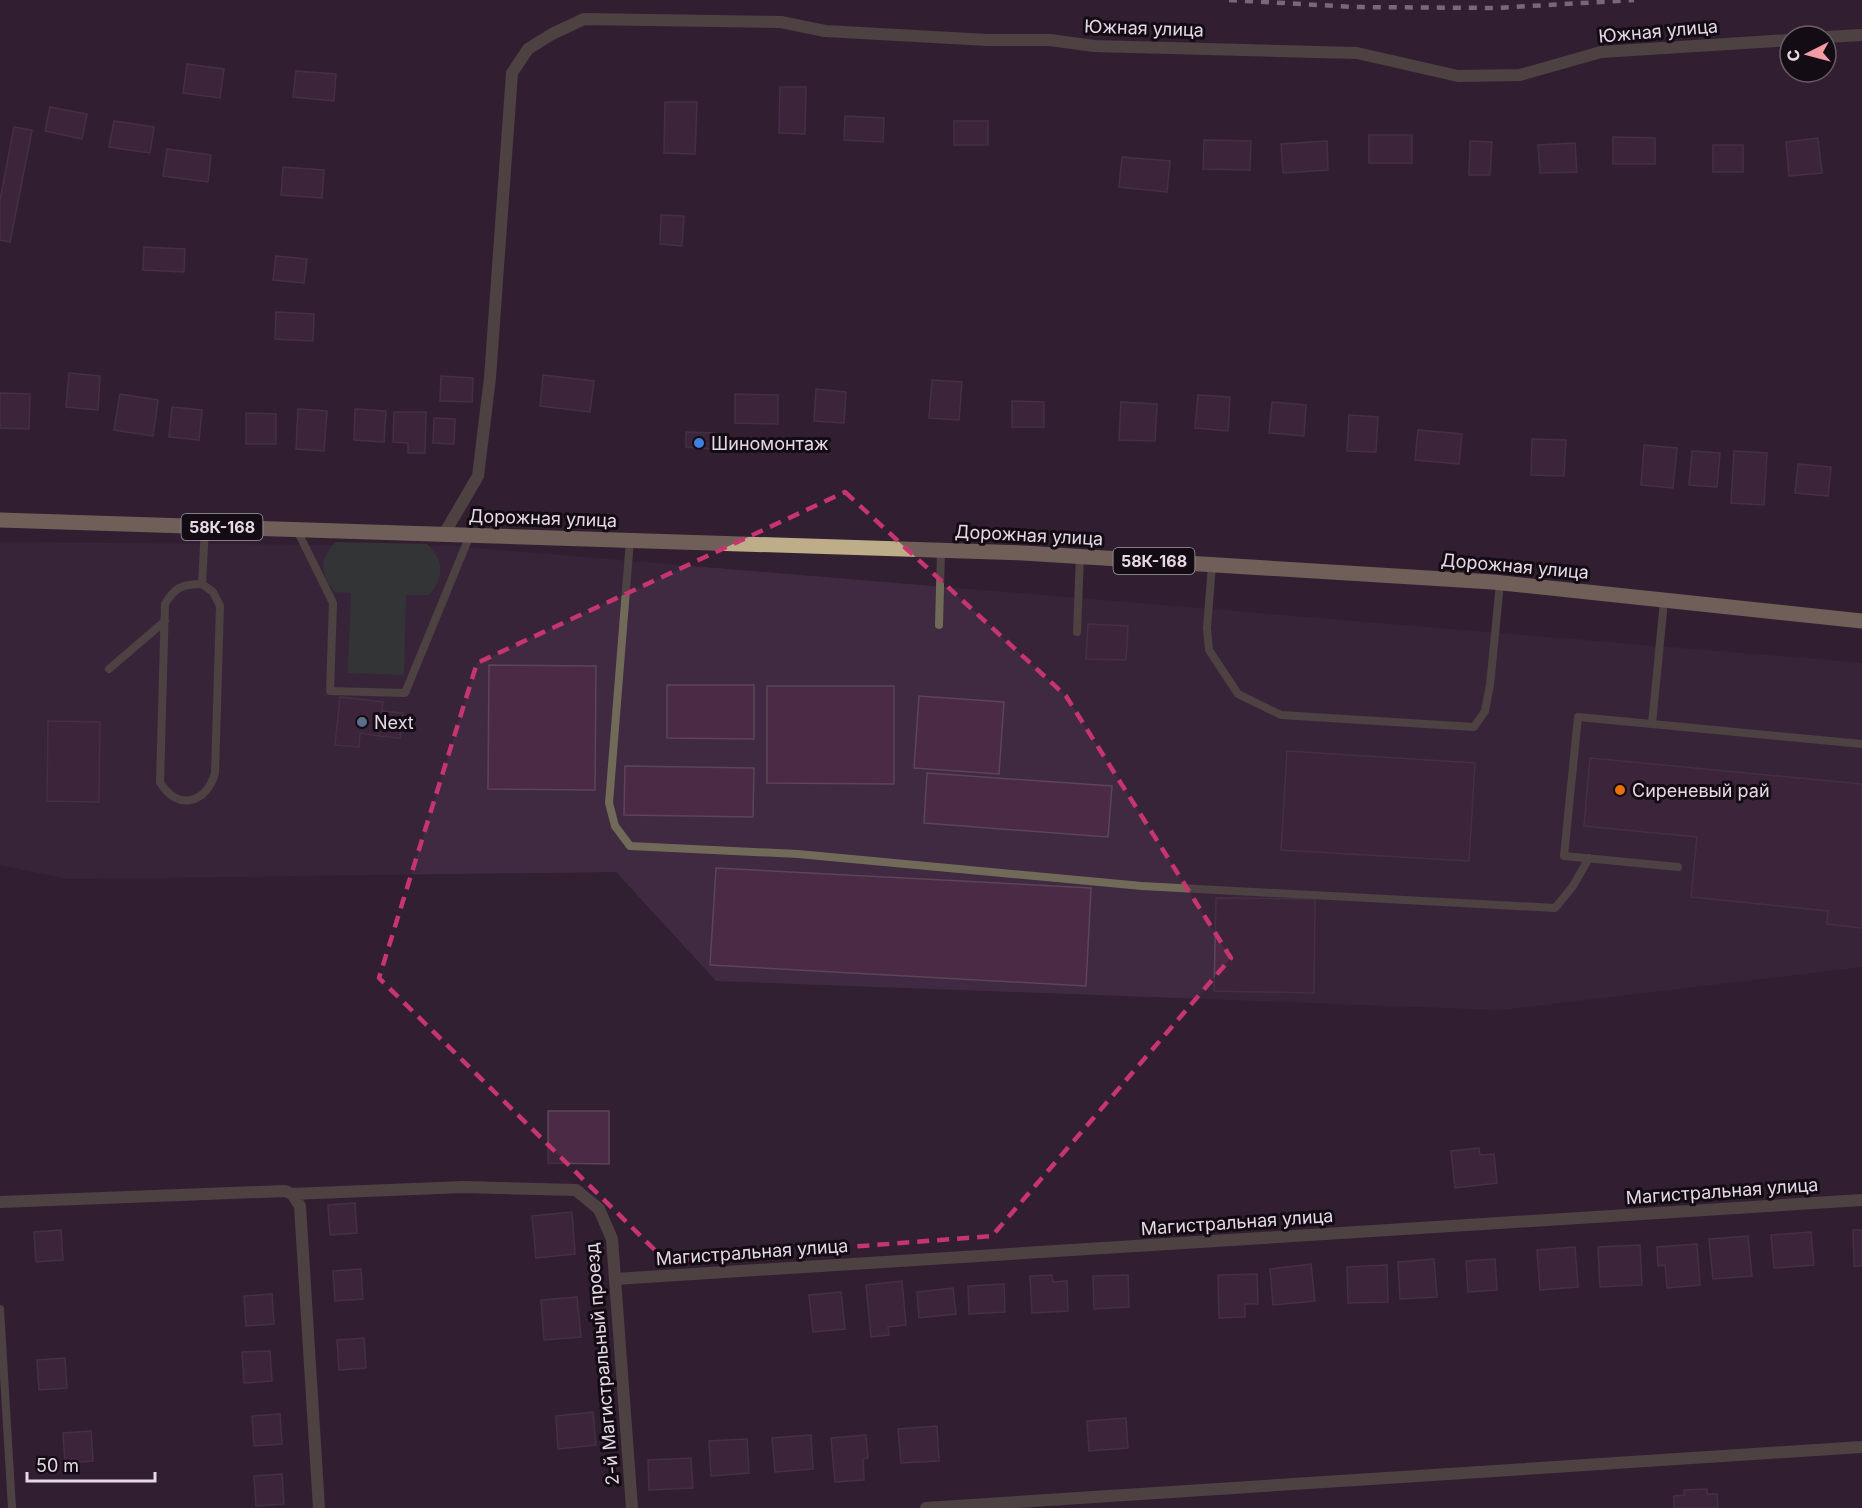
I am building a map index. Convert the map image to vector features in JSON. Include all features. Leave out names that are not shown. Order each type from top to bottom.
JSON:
[{"type":"main road","name":"58К-168","points":[[0,520],[444,534]]},
{"type":"main road","name":"Дорожная улица","points":[[444,534],[1080,556],[1500,583],[1862,621]]},
{"type":"street","name":"Южная улица","points":[[444,534],[478,476],[490,378],[512,74],[528,49],[552,34],[584,20],[781,22],[825,31],[975,40],[1050,40],[1094,46],[1357,52],[1458,76],[1520,75],[1601,52],[1778,41]]},
{"type":"street","points":[[1838,37],[1862,35]]},
{"type":"street","name":"2-й Магистральный проезд","points":[[0,1202],[464,1187],[576,1190],[599,1209],[612,1239],[632,1508]]},
{"type":"street","points":[[292,1194],[300,1206],[319,1508]]},
{"type":"street","name":"Магистральная улица","points":[[615,1279],[1862,1200]]},
{"type":"street","points":[[926,1508],[1862,1447]]},
{"type":"lane","points":[[202,585],[205,527]]},
{"type":"lane","points":[[297,530],[333,603],[330,691],[394,693],[405,693],[470,535]]},
{"type":"lane","points":[[630,540],[609,803],[615,826],[630,846],[798,854],[1142,886],[1555,908],[1574,886],[1589,858]]},
{"type":"lane","points":[[939,625],[941,550]]},
{"type":"lane","points":[[1077,632],[1080,556]]},
{"type":"lane","points":[[1212,565],[1207,628],[1209,650],[1238,694],[1281,715],[1293,716],[1474,727],[1485,711],[1489,693],[1500,583]]},
{"type":"lane","points":[[185,584],[202,585],[213,592],[220,606],[215,773],[211,787],[199,798],[182,801],[171,796],[160,782],[165,604],[173,591],[185,584]]},
{"type":"lane","points":[[1652,724],[1664,600]]},
{"type":"lane","points":[[109,669],[165,621]]},
{"type":"lane","points":[[1678,867],[1564,856],[1578,717],[1862,744]]},
{"type":"lane","points":[[0,1309],[12,1508]]},
{"type":"highlighted area","points":[[845,492],[1066,696],[1231,958],[992,1236],[666,1261],[379,978],[477,663]]},
{"type":"shaded area","points":[[0,542],[451,546],[1862,663],[1862,967],[1501,1010],[716,981],[616,872],[68,879],[0,865]]},
{"type":"green space","points":[[336,542],[427,544],[437,556],[440,576],[434,589],[429,595],[406,595],[404,675],[348,673],[351,593],[335,592],[324,573],[324,560]]},
{"type":"building","points":[[187,64],[224,69],[220,98],[183,93]]},
{"type":"building","points":[[296,71],[336,74],[334,101],[293,97]]},
{"type":"building","points":[[780,87],[806,87],[805,134],[779,133]]},
{"type":"building","points":[[665,102],[697,102],[695,154],[664,153]]},
{"type":"building","points":[[50,107],[87,114],[82,139],[45,131]]},
{"type":"building","points":[[845,116],[884,118],[883,142],[844,140]]},
{"type":"building","points":[[114,121],[154,127],[150,153],[109,147]]},
{"type":"building","points":[[954,121],[988,121],[988,145],[954,145]]},
{"type":"building","points":[[14,127],[32,130],[10,242],[0,240],[0,200]]},
{"type":"building","points":[[1369,135],[1412,135],[1412,163],[1369,163]]},
{"type":"building","points":[[1613,137],[1655,138],[1655,164],[1613,164]]},
{"type":"building","points":[[1818,138],[1822,173],[1789,176],[1786,142]]},
{"type":"building","points":[[1204,140],[1251,141],[1250,170],[1203,169]]},
{"type":"building","points":[[1327,141],[1328,170],[1283,173],[1281,144]]},
{"type":"building","points":[[1470,141],[1492,142],[1490,175],[1469,175]]},
{"type":"building","points":[[1575,143],[1577,172],[1540,173],[1538,145]]},
{"type":"building","points":[[1713,145],[1743,145],[1743,172],[1713,172]]},
{"type":"building","points":[[167,149],[211,155],[208,182],[163,176]]},
{"type":"building","points":[[1122,157],[1170,161],[1167,192],[1119,187]]},
{"type":"building","points":[[283,167],[324,170],[322,198],[281,195]]},
{"type":"building","points":[[661,215],[684,216],[682,246],[660,244]]},
{"type":"building","points":[[144,247],[185,249],[184,272],[143,270]]},
{"type":"building","points":[[276,256],[307,259],[304,283],[273,280]]},
{"type":"building","points":[[276,312],[314,314],[313,341],[275,339]]},
{"type":"building","points":[[69,373],[100,376],[98,410],[66,407]]},
{"type":"building","points":[[543,375],[594,381],[590,412],[540,406]]},
{"type":"building","points":[[441,376],[473,378],[472,402],[440,401]]},
{"type":"building","points":[[932,380],[962,382],[959,420],[929,418]]},
{"type":"building","points":[[816,389],[846,392],[844,423],[814,421]]},
{"type":"building","points":[[0,393],[30,394],[29,429],[0,428]]},
{"type":"building","points":[[120,394],[158,400],[153,436],[114,430]]},
{"type":"building","points":[[735,394],[778,395],[778,424],[735,423]]},
{"type":"building","points":[[1198,395],[1230,397],[1228,431],[1195,428]]},
{"type":"building","points":[[1012,401],[1044,402],[1044,427],[1012,427]]},
{"type":"building","points":[[1121,402],[1157,404],[1155,441],[1119,440]]},
{"type":"building","points":[[1272,402],[1306,405],[1304,436],[1269,433]]},
{"type":"building","points":[[172,407],[202,410],[199,440],[169,437]]},
{"type":"building","points":[[298,409],[327,411],[324,451],[296,449]]},
{"type":"building","points":[[355,409],[386,411],[384,442],[354,440]]},
{"type":"building","points":[[394,412],[426,412],[425,453],[408,453],[408,443],[393,442]]},
{"type":"building","points":[[246,413],[276,414],[276,444],[246,444]]},
{"type":"building","points":[[1349,415],[1378,417],[1376,452],[1347,451]]},
{"type":"building","points":[[434,418],[455,419],[454,444],[433,443]]},
{"type":"building","points":[[1418,430],[1462,434],[1459,464],[1415,460]]},
{"type":"building","points":[[686,432],[714,433],[713,449],[686,447]]},
{"type":"building","points":[[1532,439],[1566,440],[1564,476],[1531,475]]},
{"type":"building","points":[[1644,445],[1677,448],[1673,488],[1641,485]]},
{"type":"building","points":[[1692,451],[1720,453],[1717,487],[1689,485]]},
{"type":"building","points":[[1734,451],[1767,453],[1764,505],[1731,503]]},
{"type":"building","points":[[1798,464],[1831,467],[1828,496],[1795,493]]},
{"type":"building","points":[[1088,624],[1128,626],[1126,660],[1086,659]]},
{"type":"building","points":[[489,665],[596,666],[595,790],[488,789]]},
{"type":"building","points":[[667,685],[754,685],[754,739],[667,738]]},
{"type":"building","points":[[767,686],[894,686],[894,784],[767,783]]},
{"type":"building","points":[[919,696],[1004,702],[999,774],[914,768]]},
{"type":"building","points":[[340,697],[383,702],[379,736],[360,733],[359,747],[335,745]]},
{"type":"building","points":[[382,711],[403,713],[400,738],[379,736]]},
{"type":"building","points":[[48,721],[100,722],[99,802],[47,801]]},
{"type":"building","points":[[1287,751],[1475,763],[1469,861],[1281,850]]},
{"type":"building","points":[[1590,758],[1862,784],[1862,928],[1827,924],[1828,911],[1691,897],[1697,837],[1584,826]]},
{"type":"building","points":[[625,766],[754,768],[753,817],[624,815]]},
{"type":"building","points":[[927,773],[1112,786],[1108,837],[924,823]]},
{"type":"building","points":[[716,868],[1091,888],[1086,986],[710,965]]},
{"type":"building","points":[[1216,898],[1315,899],[1314,993],[1214,991]]},
{"type":"building","points":[[548,1111],[609,1111],[609,1164],[548,1163]]},
{"type":"building","points":[[1479,1148],[1480,1155],[1494,1154],[1497,1183],[1455,1188],[1451,1151]]},
{"type":"building","points":[[355,1203],[357,1233],[330,1235],[328,1205]]},
{"type":"building","points":[[572,1212],[575,1254],[536,1258],[532,1216]]},
{"type":"building","points":[[61,1230],[63,1260],[36,1262],[34,1232]]},
{"type":"building","points":[[1853,1230],[1862,1230],[1862,1266],[1854,1266]]},
{"type":"building","points":[[1811,1232],[1814,1265],[1774,1268],[1771,1235]]},
{"type":"building","points":[[1748,1236],[1752,1276],[1713,1279],[1709,1239]]},
{"type":"building","points":[[1697,1244],[1700,1285],[1667,1288],[1665,1265],[1658,1266],[1657,1247]]},
{"type":"building","points":[[1640,1245],[1642,1285],[1600,1287],[1598,1247]]},
{"type":"building","points":[[1575,1247],[1578,1287],[1540,1290],[1537,1250]]},
{"type":"building","points":[[1434,1259],[1437,1297],[1400,1299],[1398,1262]]},
{"type":"building","points":[[1495,1259],[1497,1290],[1468,1292],[1466,1261]]},
{"type":"building","points":[[1311,1264],[1315,1301],[1273,1305],[1270,1269]]},
{"type":"building","points":[[1387,1265],[1388,1302],[1348,1303],[1347,1267]]},
{"type":"building","points":[[361,1269],[363,1299],[335,1301],[333,1271]]},
{"type":"building","points":[[1257,1274],[1258,1304],[1245,1304],[1245,1317],[1219,1318],[1218,1275]]},
{"type":"building","points":[[1052,1275],[1053,1282],[1067,1281],[1068,1311],[1032,1313],[1030,1276]]},
{"type":"building","points":[[1128,1275],[1129,1307],[1094,1309],[1093,1276]]},
{"type":"building","points":[[902,1281],[906,1325],[888,1327],[889,1335],[871,1337],[866,1285]]},
{"type":"building","points":[[1004,1284],[1005,1312],[969,1314],[968,1286]]},
{"type":"building","points":[[953,1288],[956,1314],[919,1318],[917,1292]]},
{"type":"building","points":[[841,1292],[845,1329],[813,1332],[809,1295]]},
{"type":"building","points":[[272,1294],[274,1324],[246,1326],[244,1296]]},
{"type":"building","points":[[577,1297],[581,1337],[544,1340],[541,1300]]},
{"type":"building","points":[[364,1338],[366,1368],[339,1370],[337,1340]]},
{"type":"building","points":[[270,1351],[272,1381],[244,1383],[242,1352]]},
{"type":"building","points":[[65,1358],[67,1388],[39,1390],[37,1360]]},
{"type":"building","points":[[593,1412],[596,1445],[558,1449],[556,1416]]},
{"type":"building","points":[[280,1414],[282,1444],[254,1446],[252,1416]]},
{"type":"building","points":[[1126,1418],[1128,1448],[1089,1451],[1087,1421]]},
{"type":"building","points":[[937,1426],[939,1461],[901,1463],[898,1429]]},
{"type":"building","points":[[91,1431],[93,1461],[65,1463],[63,1433]]},
{"type":"building","points":[[811,1435],[813,1469],[775,1472],[772,1438]]},
{"type":"building","points":[[866,1435],[868,1458],[863,1459],[864,1480],[835,1482],[831,1438]]},
{"type":"building","points":[[747,1439],[749,1473],[711,1476],[709,1441]]},
{"type":"building","points":[[691,1458],[693,1488],[649,1490],[648,1460]]},
{"type":"building","points":[[282,1474],[284,1504],[256,1506],[254,1476]]},
{"type":"building","points":[[1707,1489],[1707,1494],[1717,1494],[1718,1508],[1674,1508],[1674,1496],[1684,1495],[1684,1490]]},
{"type":"railway","points":[[1229,0],[1355,7],[1496,8],[1634,0]]},
{"type":"place","name":"Шиномонтаж","points":[[699,443]]},
{"type":"place","name":"Next","points":[[362,722]]},
{"type":"place","name":"Сиреневый рай","points":[[1620,790]]}]
